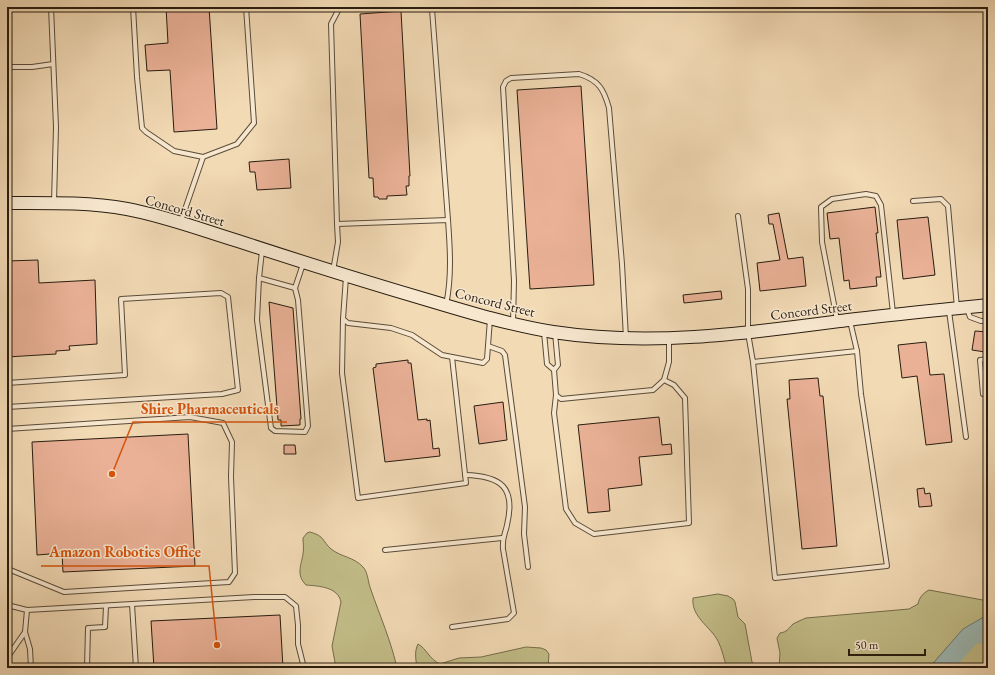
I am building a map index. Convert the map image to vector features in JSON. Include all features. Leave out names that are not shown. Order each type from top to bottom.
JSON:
[{"type":"street","name":"Concord Street","points":[[7,203],[74,203],[110,206],[149,214],[446,306],[549,331],[609,338],[669,339],[748,333],[988,305]]},
{"type":"street","points":[[7,555],[7,580]]},
{"type":"lane","points":[[51,7],[56,127],[54,203]]},
{"type":"lane","points":[[133,7],[137,77],[142,128],[174,151],[203,157],[237,144],[254,123],[246,7]]},
{"type":"lane","points":[[333,271],[338,242],[331,24],[340,7]]},
{"type":"lane","points":[[426,7],[432,9],[448,220],[450,259],[449,291],[446,306]]},
{"type":"lane","points":[[7,67],[32,67],[53,64]]},
{"type":"lane","points":[[513,323],[514,281],[503,87],[506,81],[511,78],[579,74],[587,76],[597,83],[603,90],[609,108],[622,264],[626,338]]},
{"type":"lane","points":[[181,223],[203,157]]},
{"type":"lane","points":[[837,322],[822,242],[821,207],[832,199],[866,194],[876,196],[881,205],[893,315]]},
{"type":"lane","points":[[913,201],[941,199],[948,206],[958,308],[966,437]]},
{"type":"lane","points":[[738,216],[748,289],[748,333],[753,362],[775,578],[887,566],[861,394],[857,351],[850,320]]},
{"type":"lane","points":[[337,224],[448,220]]},
{"type":"lane","points":[[262,249],[257,320],[271,428],[275,431],[305,432],[308,426],[298,300],[295,288],[304,262]]},
{"type":"lane","points":[[346,275],[343,319],[342,373],[358,498],[466,483],[452,357]]},
{"type":"lane","points":[[259,278],[295,288]]},
{"type":"lane","points":[[7,383],[125,375],[121,299],[221,293],[228,297],[238,390],[222,394],[7,407]]},
{"type":"lane","points":[[958,308],[970,317],[981,321],[988,321]]},
{"type":"lane","points":[[343,319],[348,323],[391,328],[412,335],[442,355],[483,363],[487,359],[490,317]]},
{"type":"lane","points":[[549,331],[547,364],[554,370]]},
{"type":"lane","points":[[549,331],[558,365],[554,370],[556,395],[554,413],[566,509],[575,523],[594,534],[689,523],[685,398],[674,385],[664,380]]},
{"type":"lane","points":[[556,395],[561,399],[653,390],[664,380],[668,362],[669,339]]},
{"type":"lane","points":[[488,346],[502,351],[505,355],[525,508],[524,534],[528,567]]},
{"type":"lane","points":[[753,362],[857,351]]},
{"type":"lane","points":[[984,394],[980,360],[988,359]]},
{"type":"lane","points":[[7,429],[190,417],[223,423],[232,442],[231,478],[235,572],[229,582],[64,592],[8,569]]},
{"type":"lane","points":[[452,627],[508,619],[514,613],[502,538],[507,526],[510,504],[508,494],[503,485],[487,477],[465,474]]},
{"type":"lane","points":[[385,550],[502,538]]},
{"type":"lane","points":[[7,605],[27,610],[254,597],[285,598],[296,606],[298,644],[304,668]]},
{"type":"lane","points":[[132,604],[136,668]]},
{"type":"lane","points":[[87,668],[88,628],[105,627],[106,606]]},
{"type":"lane","points":[[27,610],[25,632],[30,649],[31,668]]},
{"type":"lane","points":[[7,658],[25,632]]},
{"type":"shaded area","points":[[310,532],[321,537],[335,552],[356,561],[365,569],[389,638],[397,668],[336,668],[332,646],[341,602],[336,593],[332,590],[306,585],[300,574],[303,538]]},
{"type":"shaded area","points":[[929,590],[988,601],[988,618],[982,618],[952,642],[929,668],[779,668],[780,653],[777,638],[780,633],[786,631],[793,624],[806,618],[909,609],[918,604],[922,596]]},
{"type":"shaded area","points":[[718,594],[728,596],[735,602],[738,617],[745,624],[752,662],[756,668],[727,668],[718,641],[695,611],[693,598]]},
{"type":"shaded area","points":[[979,634],[988,635],[988,668],[943,668],[971,636]]},
{"type":"shaded area","points":[[418,644],[436,662],[440,664],[459,658],[481,657],[526,647],[541,648],[546,650],[549,654],[548,668],[417,668],[416,653]]},
{"type":"water","points":[[982,618],[988,618],[988,635],[979,634],[971,636],[943,668],[929,668],[963,629]]},
{"type":"building","points":[[166,7],[209,7],[217,129],[174,132],[170,70],[147,71],[145,45],[168,43]]},
{"type":"building","points":[[401,11],[410,176],[409,186],[406,186],[407,195],[387,196],[387,199],[379,199],[378,197],[374,197],[373,178],[369,178],[360,14]]},
{"type":"building","points":[[581,86],[594,285],[530,289],[517,90]]},
{"type":"building","points":[[289,159],[291,188],[257,190],[255,172],[250,172],[249,162]]},
{"type":"building","points":[[875,207],[878,233],[876,233],[881,277],[876,277],[877,286],[850,289],[849,280],[844,281],[839,238],[830,239],[827,213]]},
{"type":"building","points":[[779,213],[788,259],[803,257],[806,286],[760,291],[757,263],[780,260],[773,224],[769,224],[768,215]]},
{"type":"building","points":[[928,217],[935,275],[903,279],[897,220]]},
{"type":"building","points":[[38,260],[39,283],[95,280],[97,344],[69,346],[70,350],[56,351],[56,354],[7,357],[7,261]]},
{"type":"building","points":[[721,291],[722,299],[684,303],[683,295]]},
{"type":"building","points":[[269,302],[293,308],[301,419],[300,425],[281,426],[281,420],[278,420]]},
{"type":"building","points":[[975,331],[987,332],[985,352],[972,350]]},
{"type":"building","points":[[926,342],[930,375],[944,374],[952,442],[926,445],[917,376],[902,378],[898,345]]},
{"type":"building","points":[[408,360],[408,363],[411,363],[418,420],[430,420],[433,449],[439,448],[440,456],[385,462],[373,368],[376,367],[376,364]]},
{"type":"building","points":[[818,378],[820,396],[823,396],[837,546],[802,549],[787,399],[790,399],[789,380]]},
{"type":"building","points":[[503,402],[507,440],[479,444],[474,406]]},
{"type":"building","points":[[659,417],[662,445],[671,444],[672,454],[639,457],[642,485],[608,489],[610,511],[588,513],[578,425]]},
{"type":"building","points":[[188,434],[195,566],[63,572],[62,553],[37,555],[32,442]]},
{"type":"building","points":[[284,445],[295,445],[296,454],[284,454]]},
{"type":"building","points":[[924,488],[925,494],[930,493],[932,506],[919,507],[917,489]]},
{"type":"building","points":[[280,615],[283,668],[154,668],[151,621]]},
{"type":"waterway","points":[[943,668],[971,636],[979,634],[988,635]]},
{"type":"place","name":"Shire Pharmaceuticals","points":[[112,474]]},
{"type":"place","name":"Amazon Robotics Office","points":[[217,645]]}]
